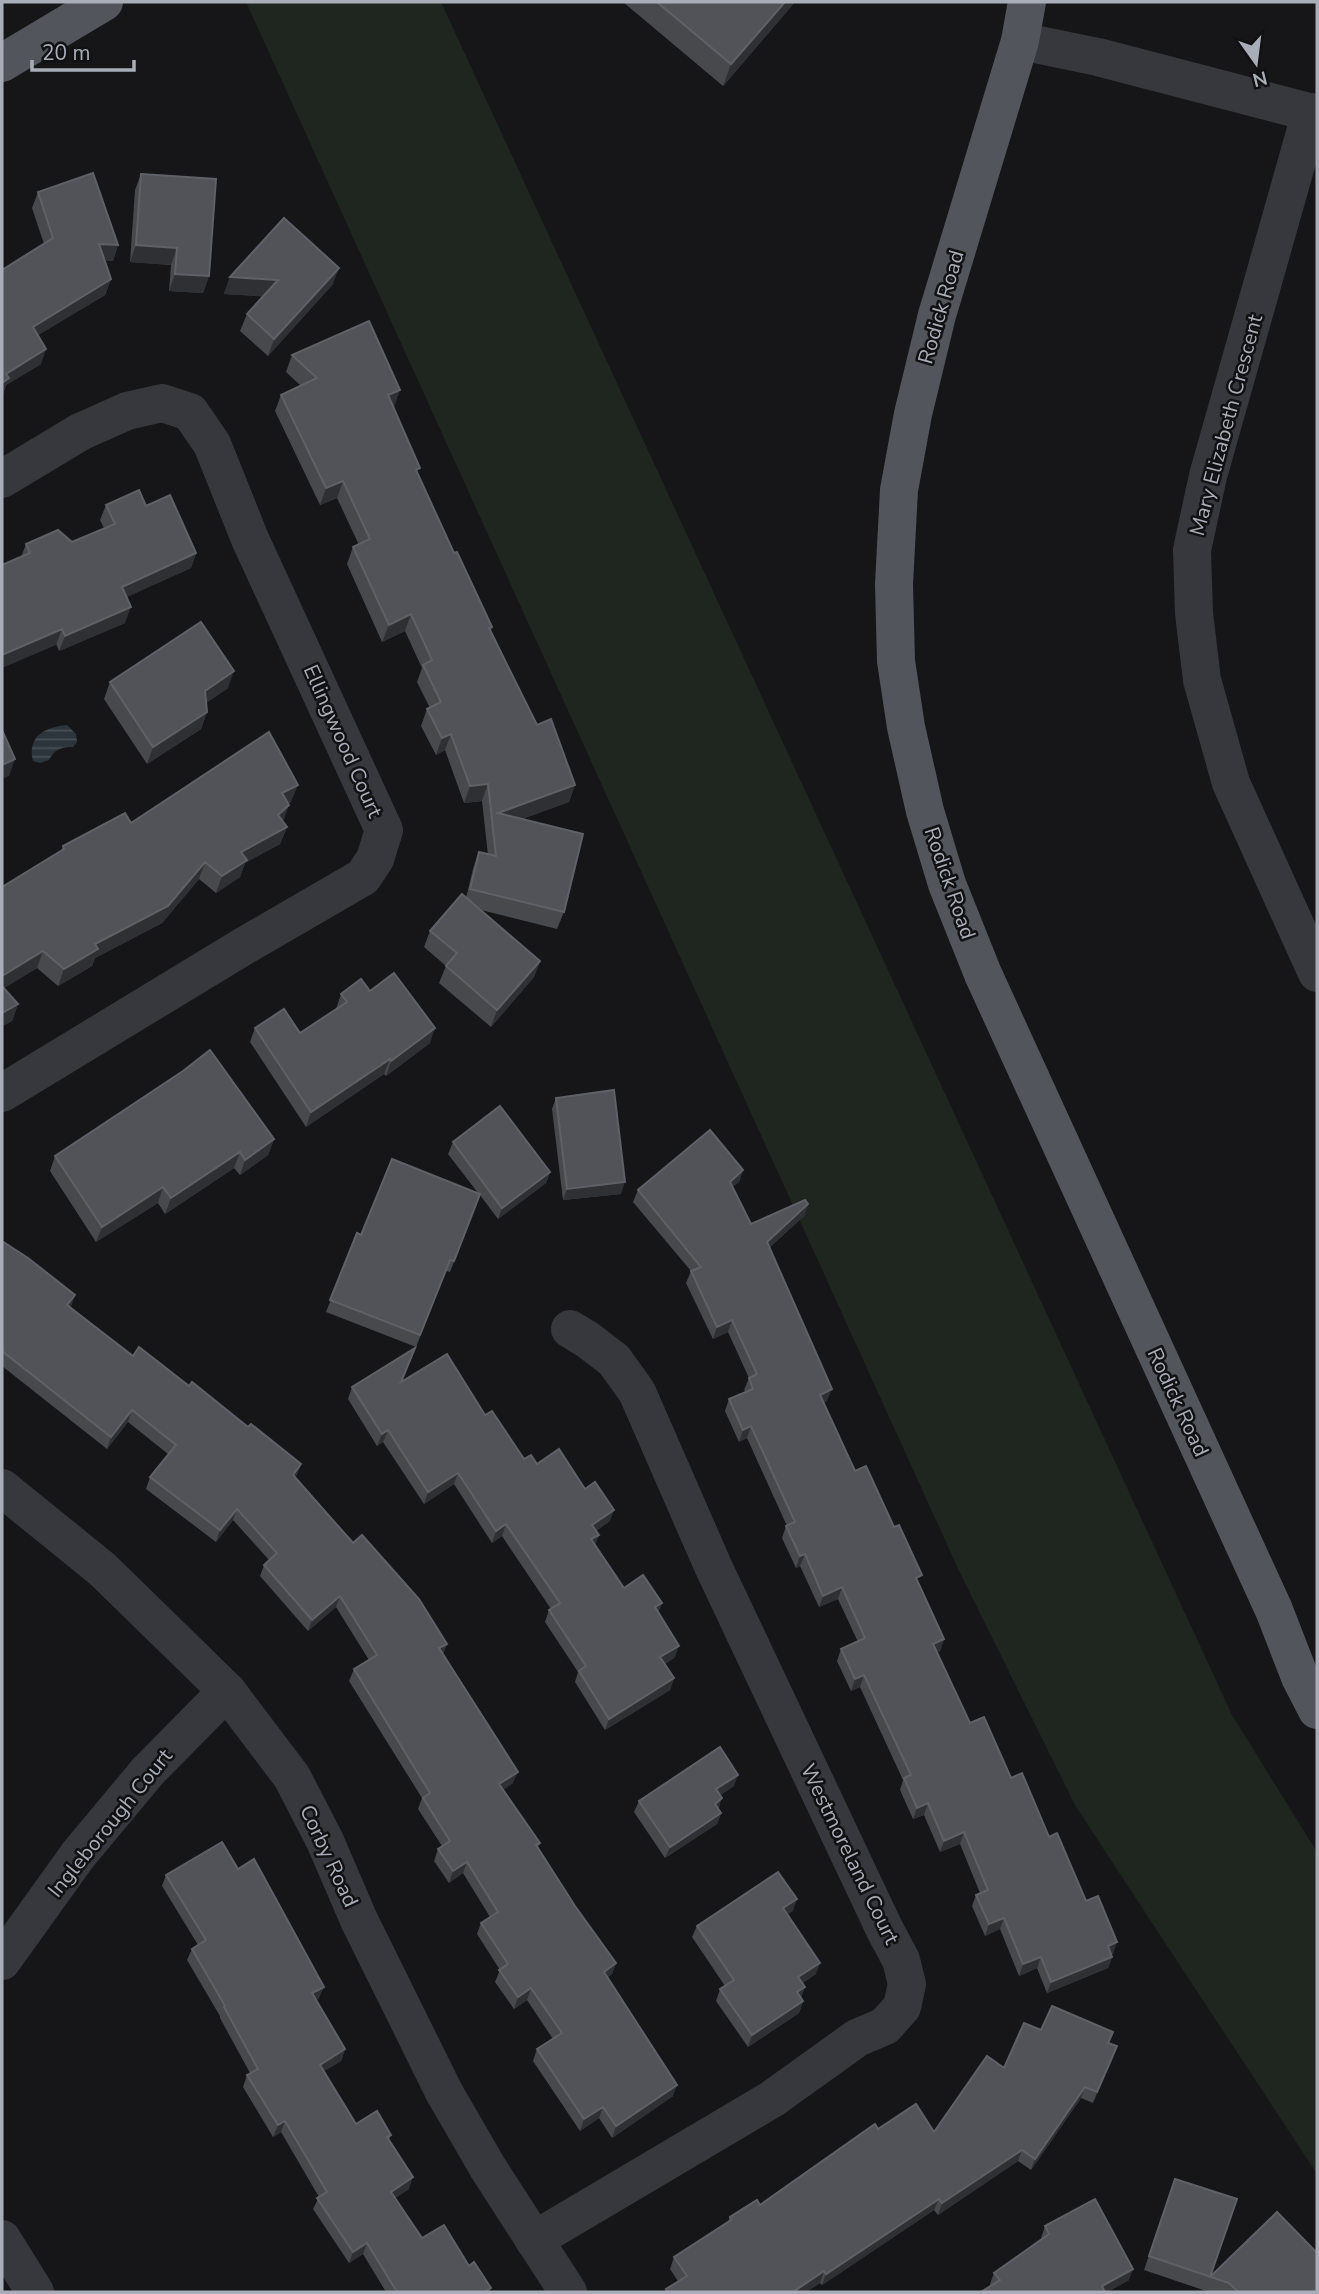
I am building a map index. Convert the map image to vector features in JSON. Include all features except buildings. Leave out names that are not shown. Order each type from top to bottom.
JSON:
[{"type":"main road","points":[[2,64],[104,2]]},
{"type":"main road","name":"Rodick Road","points":[[1027,2],[1020,41],[937,315],[912,414],[899,490],[894,584],[896,662],[906,727],[925,811],[947,884],[984,974],[1317,1710]]},
{"type":"street","points":[[1020,41],[1098,57],[1314,113]]},
{"type":"street","name":"Mary Elizabeth Crescent","points":[[1314,113],[1208,476],[1192,550],[1194,613],[1202,680],[1231,783],[1317,974]]},
{"type":"street","name":"Ellingwood Court","points":[[2,479],[80,432],[127,411],[162,403],[190,412],[212,444],[250,539],[384,830],[375,859],[363,877],[2,1093]]},
{"type":"street","name":"Westmoreland Court","points":[[534,2240],[772,2099],[857,2038],[886,2026],[902,2007],[907,1984],[901,1960],[713,1566],[637,1392],[614,1360],[570,1329]]},
{"type":"street","name":"Corby Road","points":[[2,1488],[102,1569],[227,1690],[292,1777],[444,2092],[488,2168],[568,2292]]},
{"type":"street","name":"Ingleborough Court","points":[[2,1961],[78,1855],[139,1781],[227,1690]]},
{"type":"street","points":[[2,2239],[35,2292]]},
{"type":"shaded area","points":[[246,2],[441,2],[1232,1715],[1317,1852],[1317,2174],[1076,1807],[960,1573]]},
{"type":"shaded area","points":[[67,725],[76,734],[77,742],[73,747],[59,749],[49,760],[40,763],[33,761],[35,739],[45,731]]}]
